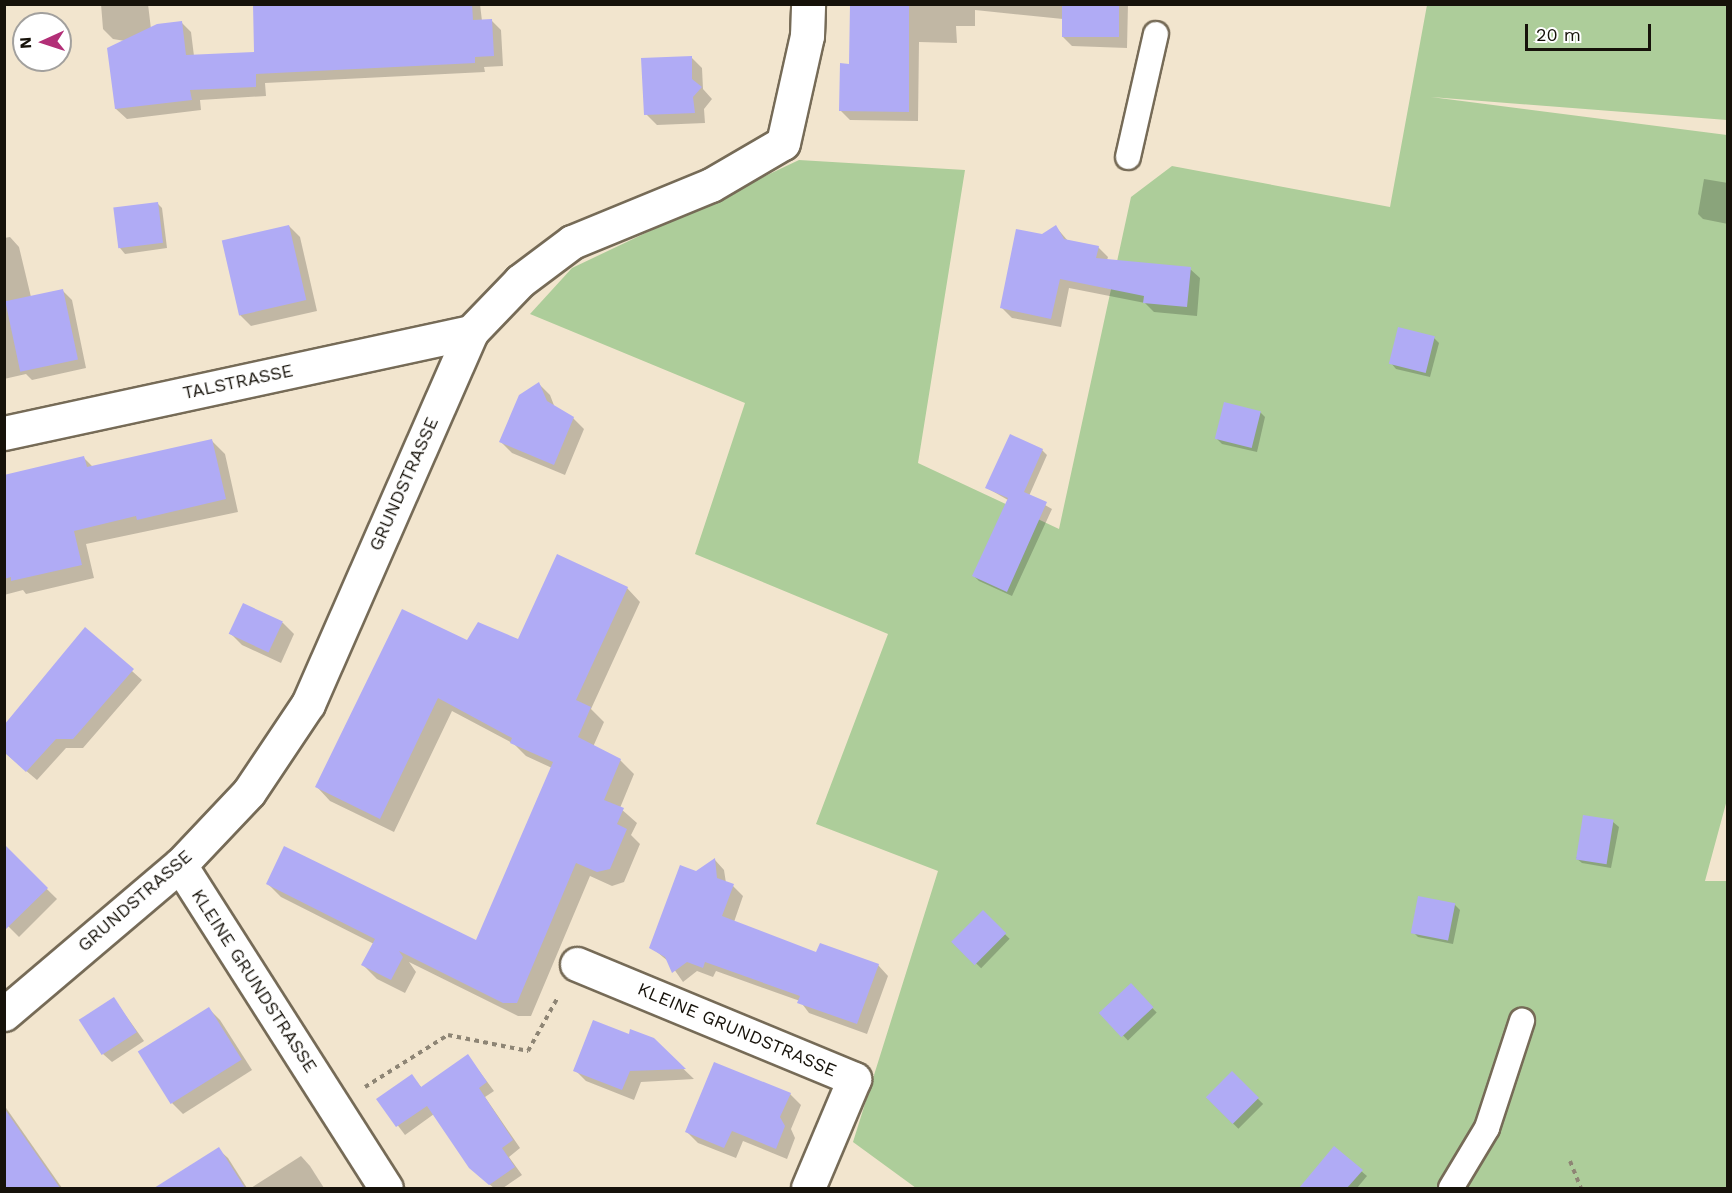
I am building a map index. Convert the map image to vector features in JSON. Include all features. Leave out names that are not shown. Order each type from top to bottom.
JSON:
[{"type":"street","name":"GRUNDSTRASSE","points":[[4,1014],[180,865],[249,792],[308,704],[471,332],[520,281],[572,242],[711,185],[783,143],[807,36],[808,4]]},
{"type":"street","name":"TALSTRASSE","points":[[4,433],[471,332]]},
{"type":"street","name":"KLEINE GRUNDSTRASSE","points":[[180,865],[386,1188]]},
{"type":"street","name":"KLEINE GRUNDSTRASSE","points":[[576,964],[854,1079],[808,1188]]},
{"type":"lane","points":[[1128,156],[1156,34]]},
{"type":"lane","points":[[1451,1188],[1487,1128],[1522,1021]]},
{"type":"path","points":[[334,1106],[448,1035],[528,1051],[576,964]]},
{"type":"path","points":[[1570,1161],[1581,1188]]},
{"type":"green space","points":[[1427,5],[1727,5],[1727,120],[1431,97],[1727,135],[1728,796],[1705,881],[1727,881],[1727,1188],[916,1188],[853,1142],[938,871],[816,824],[888,634],[695,554],[745,403],[530,314],[572,268],[799,160],[965,170],[918,463],[1059,529],[1131,197],[1172,166],[1390,207]]},
{"type":"building","points":[[253,4],[472,4],[473,20],[492,19],[494,56],[475,57],[475,63],[256,74],[256,87],[190,90],[192,100],[115,109],[107,48],[157,24],[182,21],[186,55],[254,52]]},
{"type":"building","points":[[850,4],[909,4],[909,112],[839,111],[840,63],[849,64]]},
{"type":"building","points":[[1062,4],[1119,4],[1119,37],[1062,37]]},
{"type":"building","points":[[692,56],[692,79],[702,87],[693,97],[695,113],[644,115],[641,58]]},
{"type":"building","points":[[158,202],[163,243],[118,248],[113,207]]},
{"type":"building","points":[[289,225],[306,300],[239,316],[222,241]]},
{"type":"building","points":[[1056,225],[1064,239],[1099,246],[1096,258],[1191,267],[1187,307],[1143,303],[1144,296],[1060,279],[1051,319],[1000,308],[1016,229],[1042,234]]},
{"type":"building","points":[[63,289],[78,359],[20,372],[5,301]]},
{"type":"building","points":[[1398,327],[1435,336],[1426,373],[1389,364]]},
{"type":"building","points":[[539,382],[547,401],[574,417],[554,465],[499,442],[519,395]]},
{"type":"building","points":[[1224,402],[1261,411],[1252,448],[1215,439]]},
{"type":"building","points":[[1010,434],[1043,449],[1024,492],[1047,502],[1007,592],[972,576],[1008,498],[985,488]]},
{"type":"building","points":[[212,439],[226,499],[137,520],[136,516],[74,531],[82,565],[11,581],[11,577],[4,579],[4,475],[84,456],[87,467]]},
{"type":"building","points":[[557,554],[628,587],[576,700],[591,707],[578,737],[621,759],[604,800],[624,808],[617,824],[627,829],[610,869],[597,872],[576,863],[517,1003],[503,1003],[399,951],[403,957],[391,980],[361,965],[375,939],[266,884],[284,846],[476,940],[553,762],[510,743],[512,738],[438,698],[380,819],[315,787],[402,609],[467,640],[478,622],[518,639]]},
{"type":"building","points":[[243,603],[283,622],[269,652],[229,634]]},
{"type":"building","points":[[85,627],[134,669],[73,739],[56,739],[26,772],[4,752],[4,725]]},
{"type":"building","points":[[1583,815],[1614,820],[1607,864],[1576,859]]},
{"type":"building","points":[[4,844],[48,888],[4,931]]},
{"type":"building","points":[[715,858],[717,878],[734,884],[722,916],[816,952],[820,943],[879,964],[857,1024],[797,1003],[800,996],[705,962],[703,968],[687,962],[672,973],[665,957],[649,948],[680,865],[696,871]]},
{"type":"building","points":[[1418,896],[1455,903],[1448,941],[1411,933]]},
{"type":"building","points":[[983,910],[1006,933],[975,965],[951,942]]},
{"type":"building","points":[[1131,983],[1154,1007],[1121,1037],[1099,1013]]},
{"type":"building","points":[[114,997],[137,1032],[102,1055],[79,1020]]},
{"type":"building","points":[[209,1007],[242,1060],[171,1104],[138,1052]]},
{"type":"building","points":[[593,1020],[629,1034],[630,1029],[654,1038],[686,1069],[630,1071],[622,1090],[573,1071]]},
{"type":"building","points":[[468,1054],[487,1082],[479,1088],[513,1140],[502,1148],[515,1167],[489,1185],[469,1168],[427,1106],[396,1127],[376,1099],[412,1074],[421,1087]]},
{"type":"building","points":[[714,1062],[791,1093],[780,1117],[785,1126],[776,1149],[732,1131],[724,1148],[685,1132]]},
{"type":"building","points":[[1232,1071],[1259,1098],[1233,1124],[1206,1097]]},
{"type":"building","points":[[4,1108],[60,1188],[4,1188]]},
{"type":"building","points":[[1334,1146],[1363,1170],[1347,1188],[1299,1188]]},
{"type":"building","points":[[219,1147],[245,1188],[154,1188]]}]
